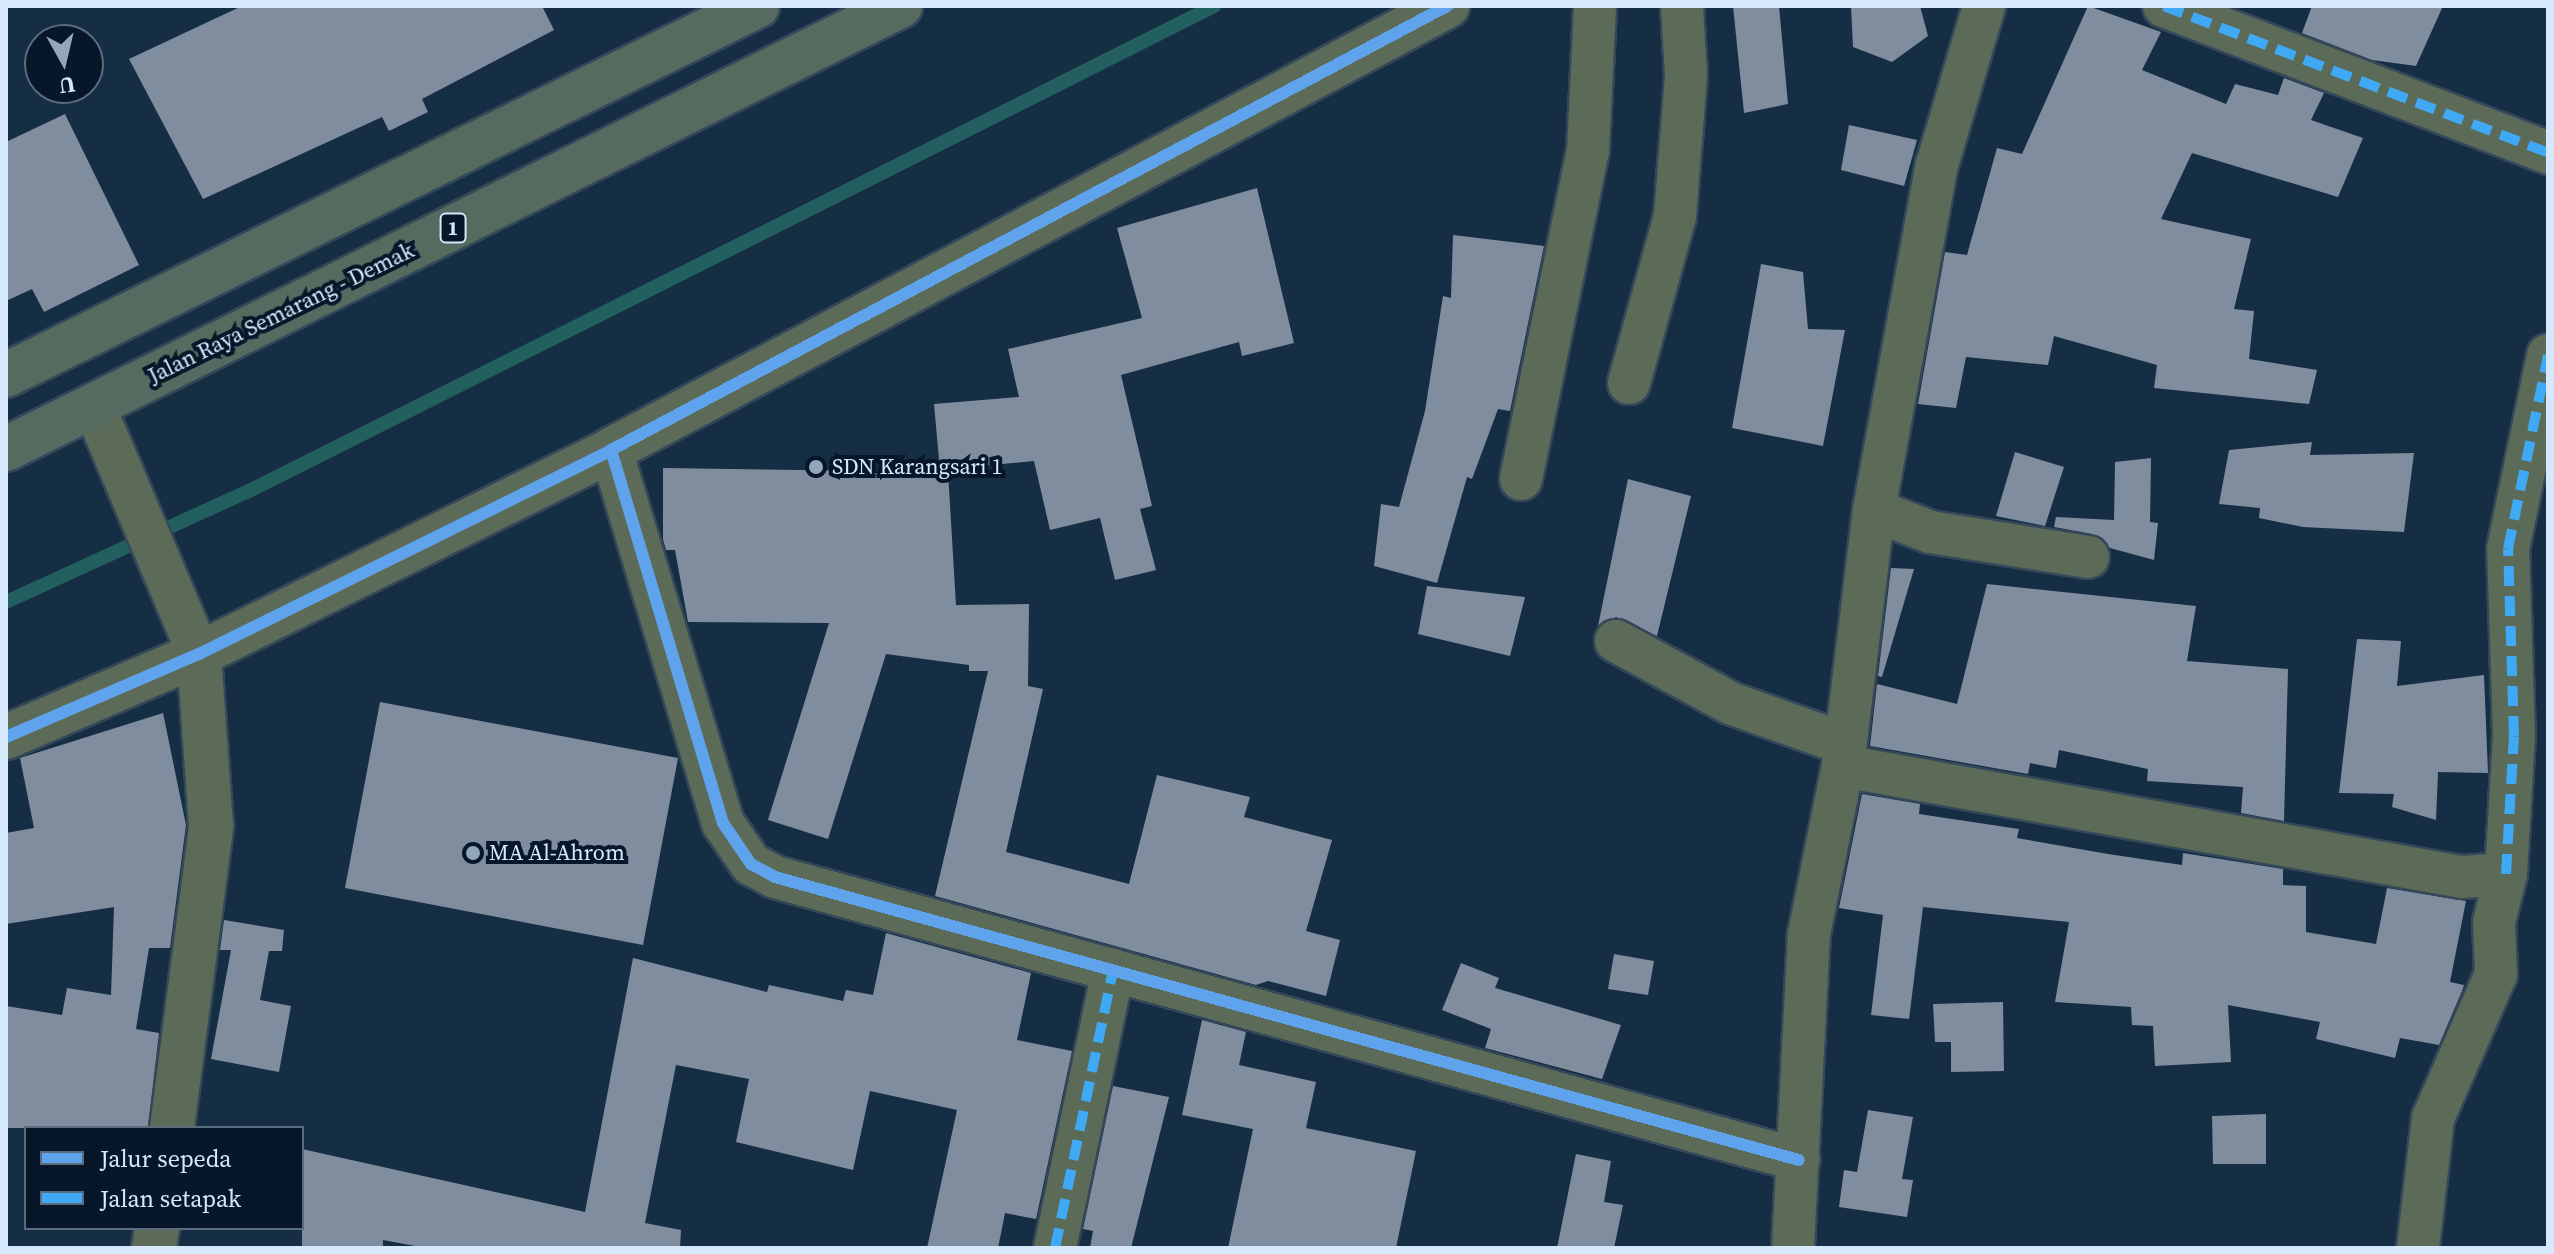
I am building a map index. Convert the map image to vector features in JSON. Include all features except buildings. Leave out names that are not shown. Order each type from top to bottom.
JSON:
[{"type":"highway","points":[[6,375],[757,6]]},
{"type":"highway","name":"Jalan Raya Semarang - Demak","points":[[6,449],[853,16],[900,6]]},
{"type":"street","points":[[6,737],[197,642],[611,450],[1447,6]]},
{"type":"street","points":[[1521,479],[1565,293],[1588,151],[1595,6]]},
{"type":"street","points":[[1629,383],[1675,216],[1686,75],[1682,6]]},
{"type":"street","points":[[1793,1248],[1809,934],[1844,755],[1874,510],[1937,165],[1984,6]]},
{"type":"street","points":[[2164,6],[2548,153]]},
{"type":"street","points":[[2418,1248],[2433,1118],[2496,974],[2494,922],[2506,874],[2514,736],[2508,549],[2548,355]]},
{"type":"street","points":[[94,406],[129,476],[197,642],[211,826],[172,1126]]},
{"type":"street","points":[[611,450],[734,847],[775,877],[1799,1160]]},
{"type":"street","points":[[1874,510],[1930,532],[2088,557]]},
{"type":"street","points":[[1616,641],[1730,703],[1844,755],[2462,877],[2506,874]]},
{"type":"street","points":[[1055,1248],[1113,970]]},
{"type":"waterway","points":[[6,602],[251,490],[1214,6]]},
{"type":"marked path","points":[[2164,6],[2548,153]]},
{"type":"marked path","points":[[2506,874],[2514,736],[2508,549],[2548,355]]},
{"type":"marked path","points":[[1055,1248],[1113,970]]},
{"type":"cycle path","points":[[6,737],[199,654],[611,450],[1447,6]]},
{"type":"cycle path","points":[[611,450],[723,823],[751,864],[775,877],[1799,1160]]},
{"type":"place","name":"SDN Karangsari 1","points":[[816,467]]},
{"type":"place","name":"MA Al-Ahrom","points":[[473,853]]}]
